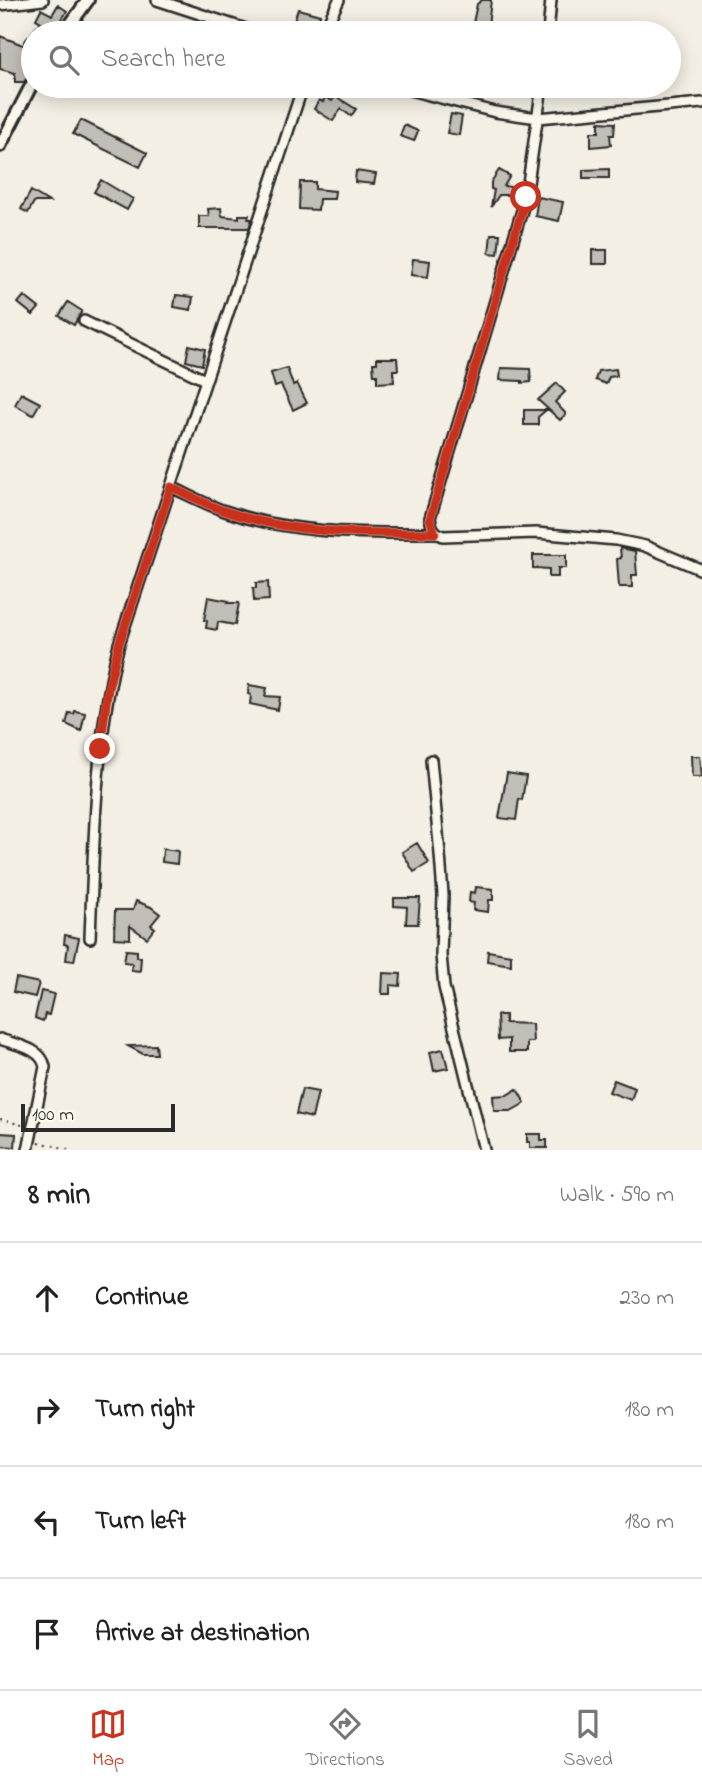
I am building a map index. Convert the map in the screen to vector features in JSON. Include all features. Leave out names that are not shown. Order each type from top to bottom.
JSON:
[{"type":"street","points":[[0,5],[43,0]]},
{"type":"street","points":[[73,21],[88,0]]},
{"type":"street","points":[[157,0],[221,21]]},
{"type":"street","points":[[329,21],[339,0]]},
{"type":"street","points":[[549,21],[551,0]]},
{"type":"street","points":[[0,146],[25,98]]},
{"type":"street","points":[[90,938],[100,749],[108,689],[119,644],[299,98]]},
{"type":"street","points":[[441,98],[495,112],[538,118],[702,103]]},
{"type":"street","points":[[435,533],[430,519],[526,197],[540,98]]},
{"type":"street","points":[[84,321],[205,380]]},
{"type":"street","points":[[171,487],[223,511],[304,529],[364,533],[435,533],[443,536],[536,533],[616,540],[645,547],[702,570]]},
{"type":"street","points":[[431,760],[441,868],[443,978],[484,1150]]},
{"type":"street","points":[[0,1039],[37,1053],[44,1059],[45,1067],[30,1145]]},
{"type":"path","points":[[0,1119],[34,1128]]},
{"type":"path","points":[[30,1145],[71,1150]]},
{"type":"building","points":[[482,0],[491,0],[489,21],[473,21],[477,4]]},
{"type":"building","points":[[58,5],[67,11],[61,21],[36,19],[41,9],[52,15]]},
{"type":"building","points":[[298,9],[320,15],[318,21],[294,21]]},
{"type":"building","points":[[0,36],[21,44],[21,82],[15,82],[15,73],[0,69]]},
{"type":"building","points":[[327,98],[332,101],[338,98],[356,109],[351,116],[341,109],[333,121],[314,109],[319,100],[323,102]]},
{"type":"building","points":[[451,114],[462,116],[459,135],[447,133]]},
{"type":"building","points":[[81,120],[147,153],[140,167],[73,134]]},
{"type":"building","points":[[599,122],[615,123],[614,135],[610,135],[611,145],[591,147],[591,132],[599,132]]},
{"type":"building","points":[[404,125],[418,131],[414,141],[400,136]]},
{"type":"building","points":[[609,169],[609,178],[583,178],[583,170]]},
{"type":"building","points":[[499,170],[510,176],[504,186],[511,187],[510,195],[499,195],[491,207],[494,190],[491,189],[491,182]]},
{"type":"building","points":[[356,171],[376,174],[374,184],[355,182]]},
{"type":"building","points":[[101,180],[133,199],[127,210],[94,192]]},
{"type":"building","points":[[300,182],[315,182],[315,189],[335,191],[334,199],[319,199],[318,210],[299,209]]},
{"type":"building","points":[[31,191],[49,202],[34,202],[28,213],[21,209]]},
{"type":"building","points":[[538,197],[563,202],[559,221],[535,216]]},
{"type":"building","points":[[221,208],[222,216],[239,218],[239,215],[249,215],[248,219],[252,219],[249,228],[199,228],[199,216],[209,216],[208,209]]},
{"type":"building","points":[[491,234],[500,234],[498,254],[489,253]]},
{"type":"building","points":[[592,250],[607,250],[607,264],[592,264]]},
{"type":"building","points":[[413,259],[430,261],[428,277],[411,275]]},
{"type":"building","points":[[176,295],[193,297],[191,310],[174,307]]},
{"type":"building","points":[[24,296],[39,308],[33,315],[18,303]]},
{"type":"building","points":[[68,302],[82,311],[74,325],[59,316]]},
{"type":"building","points":[[189,345],[205,349],[202,365],[186,361]]},
{"type":"building","points":[[377,358],[397,358],[398,370],[393,370],[394,382],[377,383],[373,363],[377,363]]},
{"type":"building","points":[[287,368],[293,385],[297,383],[307,403],[293,410],[281,385],[275,387],[271,373]]},
{"type":"building","points":[[501,368],[530,369],[531,382],[500,380]]},
{"type":"building","points":[[616,369],[617,376],[609,377],[606,384],[595,380],[598,371]]},
{"type":"building","points":[[557,383],[565,392],[555,402],[566,414],[560,420],[538,400]]},
{"type":"building","points":[[21,393],[40,403],[33,415],[15,405]]},
{"type":"building","points":[[524,410],[546,410],[538,417],[538,425],[524,425]]},
{"type":"building","points":[[620,548],[635,551],[637,575],[632,575],[632,587],[619,587],[617,559],[621,558]]},
{"type":"building","points":[[533,555],[566,555],[566,568],[558,568],[558,577],[549,577],[549,569],[533,568]]},
{"type":"building","points":[[268,582],[269,600],[254,601],[253,588],[256,588],[256,583]]},
{"type":"building","points":[[208,597],[239,603],[235,625],[218,622],[217,630],[206,628],[207,621],[204,620]]},
{"type":"building","points":[[249,685],[267,688],[265,696],[280,697],[278,710],[250,704]]},
{"type":"building","points":[[75,711],[85,713],[81,731],[66,724],[69,713],[74,714]]},
{"type":"building","points":[[691,756],[700,756],[702,777],[692,777]]},
{"type":"building","points":[[507,773],[526,776],[516,820],[499,818]]},
{"type":"building","points":[[417,843],[429,863],[414,872],[402,852]]},
{"type":"building","points":[[163,849],[178,851],[177,864],[162,862]]},
{"type":"building","points":[[476,887],[493,889],[493,900],[489,900],[488,912],[473,910],[474,903],[469,902],[470,892],[475,893]]},
{"type":"building","points":[[394,898],[420,898],[418,924],[406,924],[407,907],[394,906]]},
{"type":"building","points":[[136,901],[160,914],[151,925],[155,928],[147,938],[130,926],[130,939],[114,938],[115,910],[133,910]]},
{"type":"building","points":[[65,935],[79,938],[74,961],[66,960],[68,945],[64,944]]},
{"type":"building","points":[[126,950],[137,951],[137,957],[141,957],[140,971],[131,970],[132,963],[124,962]]},
{"type":"building","points":[[488,951],[511,955],[511,965],[487,961]]},
{"type":"building","points":[[383,973],[401,974],[400,986],[390,985],[390,994],[382,994]]},
{"type":"building","points":[[16,978],[39,983],[35,997],[13,992]]},
{"type":"building","points":[[41,991],[54,994],[49,1015],[45,1014],[43,1021],[35,1018]]},
{"type":"building","points":[[497,1015],[505,1015],[505,1023],[532,1024],[533,1042],[527,1042],[527,1052],[509,1052],[509,1039],[498,1040]]},
{"type":"building","points":[[156,1045],[157,1054],[143,1054],[128,1046]]},
{"type":"building","points":[[443,1049],[448,1068],[434,1071],[430,1052]]},
{"type":"building","points":[[614,1080],[635,1088],[631,1100],[609,1092]]},
{"type":"building","points":[[302,1089],[318,1092],[312,1118],[296,1114]]},
{"type":"building","points":[[517,1089],[525,1103],[511,1111],[494,1111],[493,1096],[507,1095]]},
{"type":"building","points":[[0,1133],[16,1134],[15,1147],[0,1146]]},
{"type":"building","points":[[527,1134],[541,1134],[541,1140],[547,1140],[547,1148],[530,1148]]},
{"type":"route","points":[[100,749],[108,689],[119,644],[171,487],[223,511],[304,529],[364,533],[435,533],[430,519],[526,197]]}]
